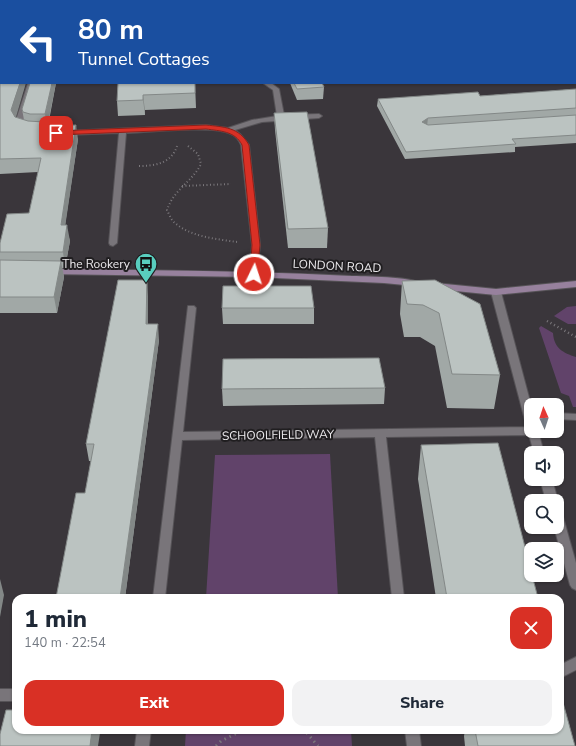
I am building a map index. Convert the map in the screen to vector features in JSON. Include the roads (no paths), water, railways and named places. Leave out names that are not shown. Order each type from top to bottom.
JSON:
[{"type":"street","points":[[31,84],[19,123],[21,128],[31,132]]},
{"type":"street","points":[[268,84],[276,89],[281,117]]},
{"type":"street","points":[[229,130],[252,121],[281,117],[319,116]]},
{"type":"street","points":[[57,133],[206,127],[229,130],[241,137],[245,145],[256,245],[254,274]]},
{"type":"street","points":[[113,243],[123,131]]},
{"type":"street","name":"LONDON ROAD","points":[[38,272],[254,274],[384,280],[496,292],[576,284]]},
{"type":"street","points":[[496,292],[524,398]]},
{"type":"street","points":[[159,594],[191,308]]},
{"type":"street","points":[[564,416],[576,417]]},
{"type":"street","name":"SCHOOLFIELD WAY","points":[[177,436],[524,431]]},
{"type":"street","points":[[380,434],[398,594]]},
{"type":"street","points":[[562,534],[576,585]]},
{"type":"street","points":[[564,670],[576,663]]},
{"type":"street","points":[[0,695],[12,695]]},
{"type":"street","points":[[142,746],[144,734]]},
{"type":"street","points":[[412,734],[414,746]]},
{"type":"place","name":"The Rookery","points":[[146,284]]}]
